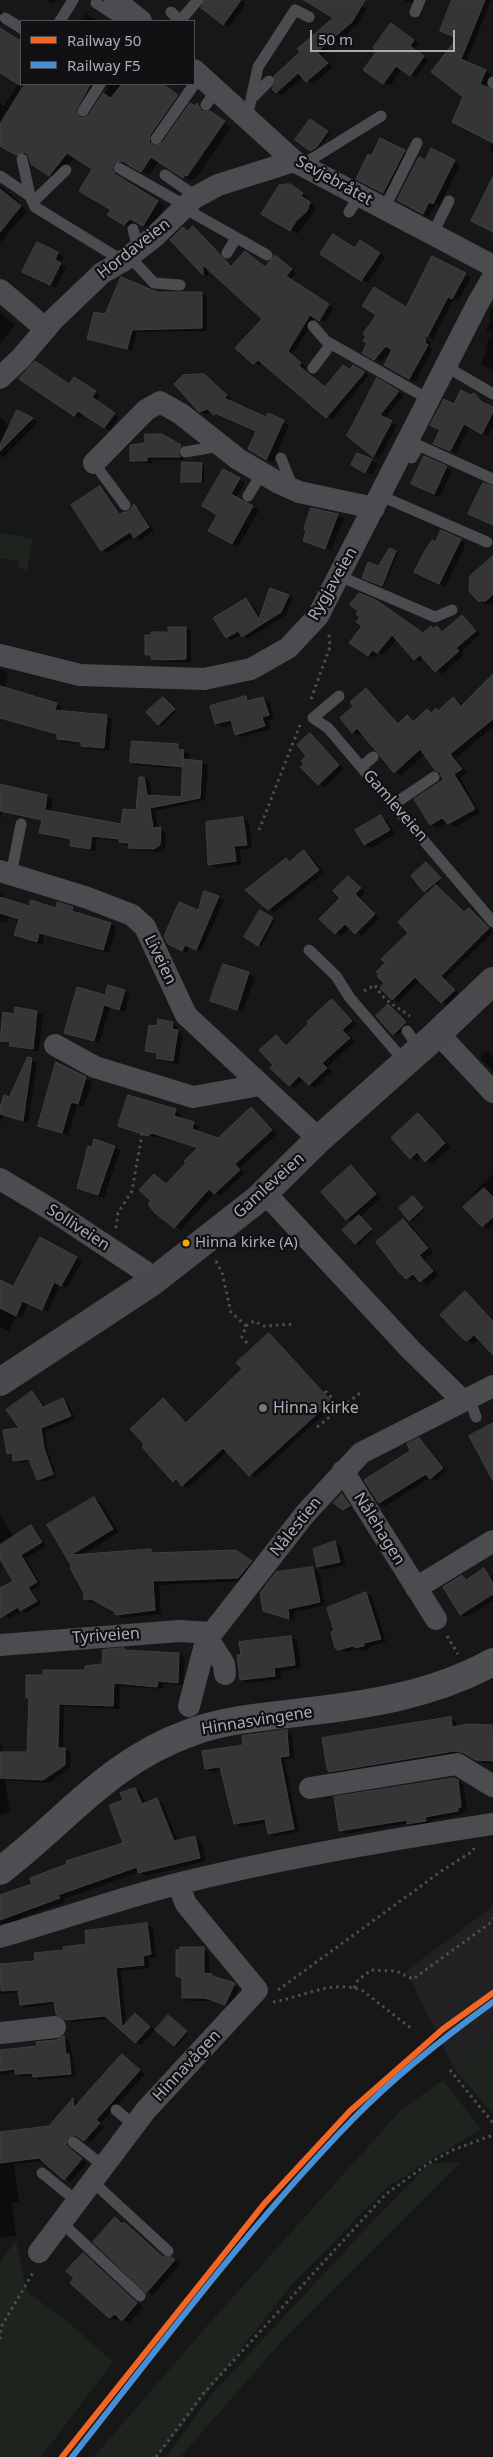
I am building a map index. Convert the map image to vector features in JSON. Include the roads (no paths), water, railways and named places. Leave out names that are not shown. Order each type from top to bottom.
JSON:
[{"type":"main road","name":"Hinnasvingene","points":[[0,1871],[116,1770],[166,1742],[218,1724],[359,1705],[407,1696],[444,1685],[482,1668]]},
{"type":"street","points":[[106,2],[138,19]]},
{"type":"street","name":"Sevjebråtet","points":[[204,85],[249,109],[298,158],[354,204],[384,209],[493,266]]},
{"type":"street","name":"Hordaveien","points":[[0,378],[54,319],[102,273],[189,203],[218,185],[298,158]]},
{"type":"street","name":"Rygjaveien","points":[[0,655],[80,675],[122,678],[204,679],[251,669],[288,648],[318,616],[377,502],[413,448],[430,400],[478,302],[493,278]]},
{"type":"street","points":[[0,290],[46,329]]},
{"type":"street","points":[[94,463],[146,410],[160,402],[195,418],[221,446],[262,473],[294,489],[377,502]]},
{"type":"street","name":"Liveien","points":[[6,873],[85,897],[132,914],[144,927],[186,1015],[319,1139]]},
{"type":"street","name":"Gamleveien","points":[[0,1382],[152,1282],[265,1193],[411,1048],[493,981]]},
{"type":"street","points":[[447,1043],[493,1092]]},
{"type":"street","points":[[55,1045],[95,1067],[192,1097],[260,1085]]},
{"type":"street","name":"Solliveien","points":[[0,1179],[55,1212],[144,1271],[152,1282]]},
{"type":"street","points":[[265,1193],[411,1350],[469,1405]]},
{"type":"street","name":"Nålestien","points":[[189,1706],[205,1646],[210,1636],[305,1514],[343,1471],[361,1453],[392,1444],[469,1405],[493,1386]]},
{"type":"street","name":"Nålehagen","points":[[343,1471],[436,1619]]},
{"type":"street","points":[[416,1588],[493,1541]]},
{"type":"street","name":"Tyriveien","points":[[0,1644],[179,1631],[210,1636]]},
{"type":"street","points":[[210,1636],[224,1664],[225,1674]]},
{"type":"street","points":[[310,1788],[457,1764],[493,1786]]},
{"type":"street","points":[[0,1938],[178,1884],[351,1846],[487,1825]]},
{"type":"street","name":"Hinnavågen","points":[[39,2252],[99,2175],[146,2110],[265,1996],[232,1969],[186,1904],[178,1884]]},
{"type":"street","points":[[0,2032],[55,2027]]},
{"type":"lane","points":[[61,20],[73,0]]},
{"type":"lane","points":[[181,20],[198,0]]},
{"type":"lane","points":[[415,12],[420,0]]},
{"type":"lane","points":[[249,109],[258,67],[295,10],[310,17]]},
{"type":"lane","points":[[171,12],[179,20]]},
{"type":"lane","points":[[5,18],[20,27]]},
{"type":"lane","points":[[249,109],[269,81]]},
{"type":"lane","points":[[83,110],[99,85]]},
{"type":"lane","points":[[156,139],[204,85]]},
{"type":"lane","points":[[298,158],[381,116]]},
{"type":"lane","points":[[384,209],[417,143]]},
{"type":"lane","points":[[22,158],[35,206],[131,249],[154,283],[180,285]]},
{"type":"lane","points":[[119,168],[189,203],[236,238],[267,255]]},
{"type":"lane","points":[[32,199],[66,170]]},
{"type":"lane","points":[[164,175],[189,203]]},
{"type":"lane","points":[[0,176],[32,199]]},
{"type":"lane","points":[[432,234],[449,201]]},
{"type":"lane","points":[[227,253],[236,238]]},
{"type":"lane","points":[[314,326],[331,344],[430,400]]},
{"type":"lane","points":[[313,368],[331,344]]},
{"type":"lane","points":[[447,367],[493,394]]},
{"type":"lane","points":[[185,452],[221,446]]},
{"type":"lane","points":[[413,448],[493,480]]},
{"type":"lane","points":[[281,458],[294,489]]},
{"type":"lane","points":[[94,463],[125,506]]},
{"type":"lane","points":[[248,496],[262,473]]},
{"type":"lane","points":[[377,502],[487,542]]},
{"type":"lane","points":[[339,576],[435,617],[452,610]]},
{"type":"lane","name":"Gamleveien","points":[[339,696],[313,718],[328,728],[493,922]]},
{"type":"lane","points":[[361,767],[373,757]]},
{"type":"lane","points":[[394,804],[434,777]]},
{"type":"lane","points":[[6,873],[21,824]]},
{"type":"lane","points":[[310,950],[336,976],[350,998],[411,1048]]},
{"type":"lane","points":[[116,2110],[134,2126]]},
{"type":"lane","points":[[73,2142],[99,2175],[168,2251]]},
{"type":"lane","points":[[42,2173],[78,2202]]},
{"type":"lane","points":[[61,2222],[140,2296]]},
{"type":"rail line","name":"50","points":[[62,2457],[264,2204],[350,2111],[443,2029],[493,1993]]},
{"type":"rail line","name":"F5","points":[[72,2457],[209,2284],[316,2158],[354,2118],[403,2072],[493,2002]]},
{"type":"place","name":"Hinna kirke (A)","points":[[186,1243]]},
{"type":"place","name":"Hinna kirke","points":[[263,1408]]}]
